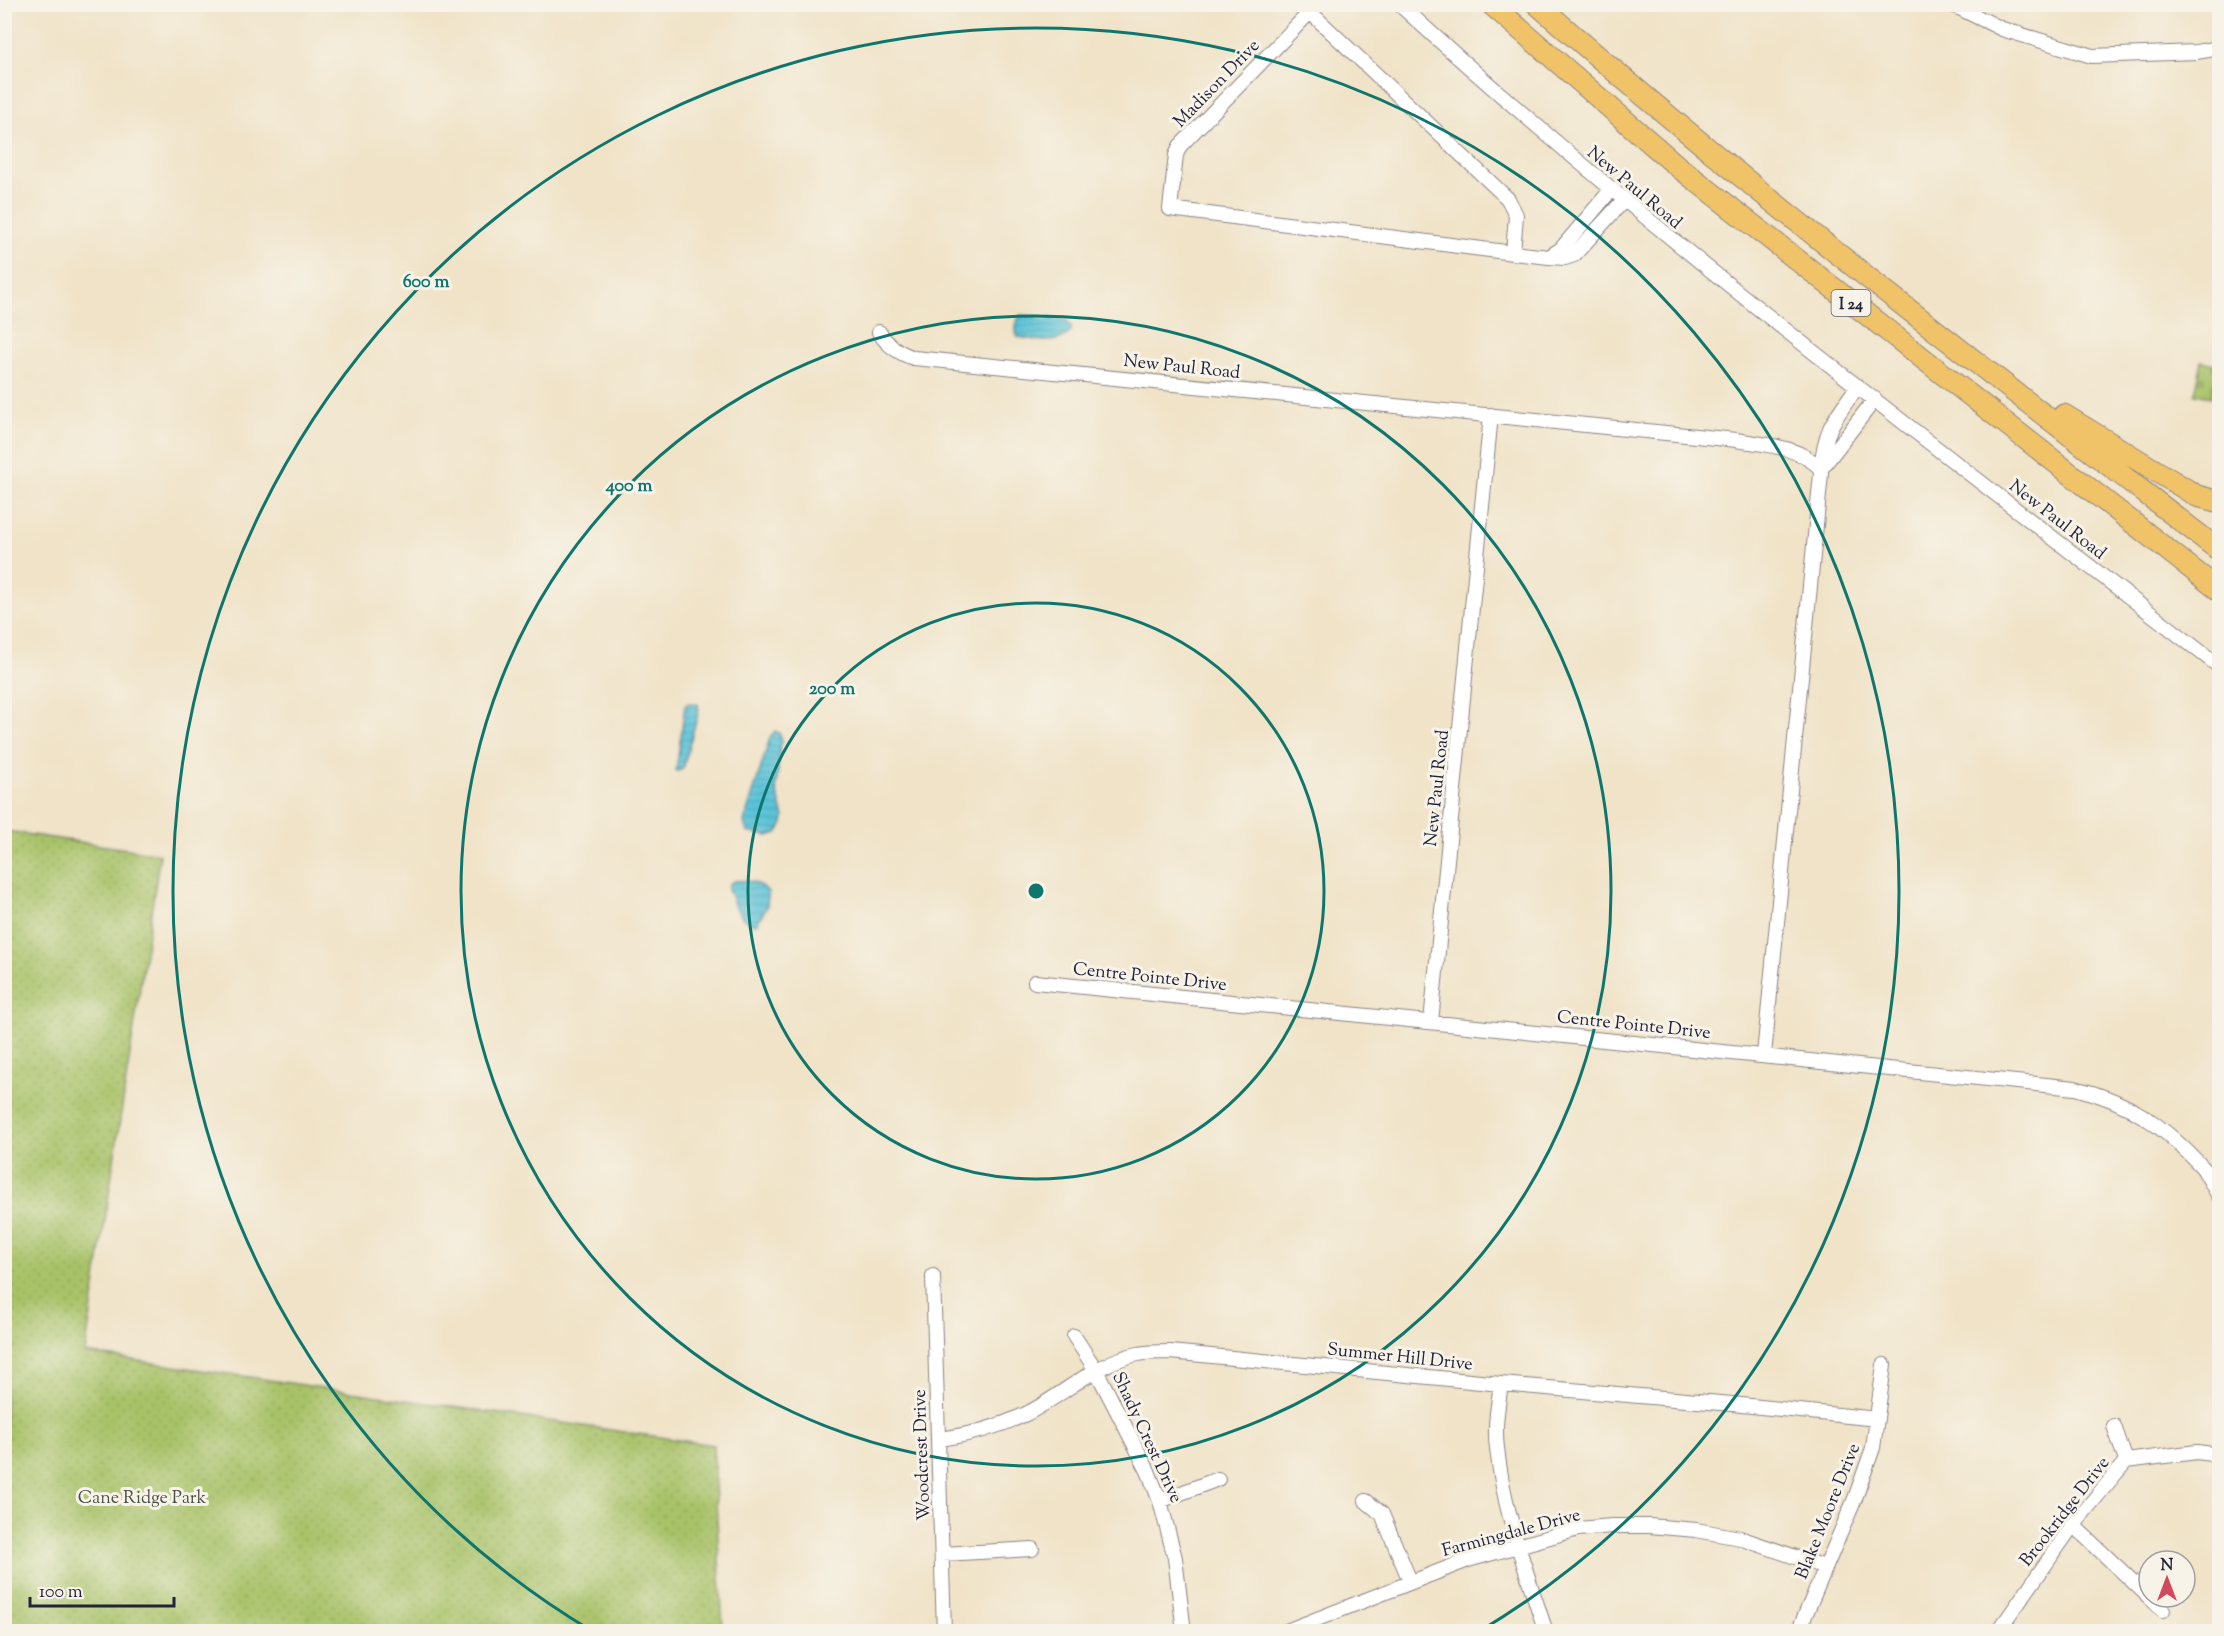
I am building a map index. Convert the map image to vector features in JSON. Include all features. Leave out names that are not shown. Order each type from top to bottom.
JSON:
[{"type":"highway","name":"I 24","points":[[1491,4],[1562,68],[1685,172],[2220,591]]},
{"type":"highway","name":"I 24","points":[[1537,4],[1633,88],[1766,198],[2220,551]]},
{"type":"highway","points":[[1957,346],[2108,443],[2197,496],[2220,502]]},
{"type":"street","name":"New Paul Road","points":[[1399,4],[1520,113],[1703,266],[2220,667]]},
{"type":"street","points":[[1951,4],[2002,29],[2092,56],[2196,52],[2220,48]]},
{"type":"street","name":"Madison Drive","points":[[1513,253],[1516,214],[1508,199],[1310,12],[1180,146],[1176,155],[1170,209],[1513,253],[1549,257],[1565,258],[1575,255],[1624,200]]},
{"type":"street","points":[[1549,257],[1561,249],[1611,190]]},
{"type":"street","points":[[1584,222],[1596,232]]},
{"type":"street","name":"New Paul Road","points":[[879,332],[884,340],[896,350],[914,358],[1755,443],[1799,452],[1810,458],[1821,469]]},
{"type":"street","points":[[1764,1055],[1824,443],[1828,430],[1858,386]]},
{"type":"street","points":[[1821,469],[1875,399]]},
{"type":"street","name":"New Paul Road","points":[[1431,1022],[1491,415]]},
{"type":"street","name":"Centre Pointe Drive","points":[[1035,982],[2060,1085],[2117,1100],[2152,1120],[2182,1145],[2220,1185]]},
{"type":"street","name":"Centre Pointe Drive","points":[[2203,1168],[2220,1198]]},
{"type":"street","name":"Woodcrest Drive","points":[[933,1276],[944,1632]]},
{"type":"street","name":"Shady Crest Drive","points":[[1074,1336],[1096,1370],[1148,1471],[1160,1501],[1175,1558],[1185,1632]]},
{"type":"street","name":"Summer Hill Drive","points":[[939,1439],[965,1436],[1029,1413],[1096,1370],[1116,1360],[1139,1354],[1170,1352],[1877,1419]]},
{"type":"street","name":"Blake Moore Drive","points":[[1798,1632],[1854,1501],[1873,1448],[1884,1365]]},
{"type":"street","points":[[1501,1384],[1496,1416],[1497,1448],[1518,1546],[1546,1632]]},
{"type":"street","points":[[2114,1426],[2126,1461]]},
{"type":"street","name":"Brookridge Drive","points":[[1998,1632],[2073,1525],[2126,1461],[2197,1452],[2220,1455]]},
{"type":"street","points":[[1160,1501],[1218,1479]]},
{"type":"street","points":[[1366,1501],[1382,1514],[1410,1581]]},
{"type":"street","points":[[2073,1525],[2137,1586]]},
{"type":"street","name":"Farmingdale Drive","points":[[1293,1630],[1410,1581],[1468,1560],[1578,1529],[1649,1526],[1740,1538],[1825,1567]]},
{"type":"street","points":[[942,1554],[1032,1549]]},
{"type":"green space","points":[[2202,361],[2219,365],[2211,397],[2195,394]]},
{"type":"green space","name":"Cane Ridge Park","points":[[5,831],[160,854],[85,1353],[713,1445],[723,1631],[5,1631]]},
{"type":"water","points":[[1021,315],[1035,316],[1043,320],[1048,318],[1066,320],[1071,326],[1071,332],[1053,341],[1018,337],[1016,326]]},
{"type":"water","points":[[689,703],[698,704],[699,710],[683,768],[676,771],[685,706]]},
{"type":"water","points":[[775,731],[779,733],[781,740],[776,789],[784,817],[783,824],[777,833],[768,836],[747,832],[744,822],[770,738]]},
{"type":"water","points":[[735,881],[753,882],[768,892],[767,906],[757,924],[741,916],[735,906],[728,889],[729,884]]}]
